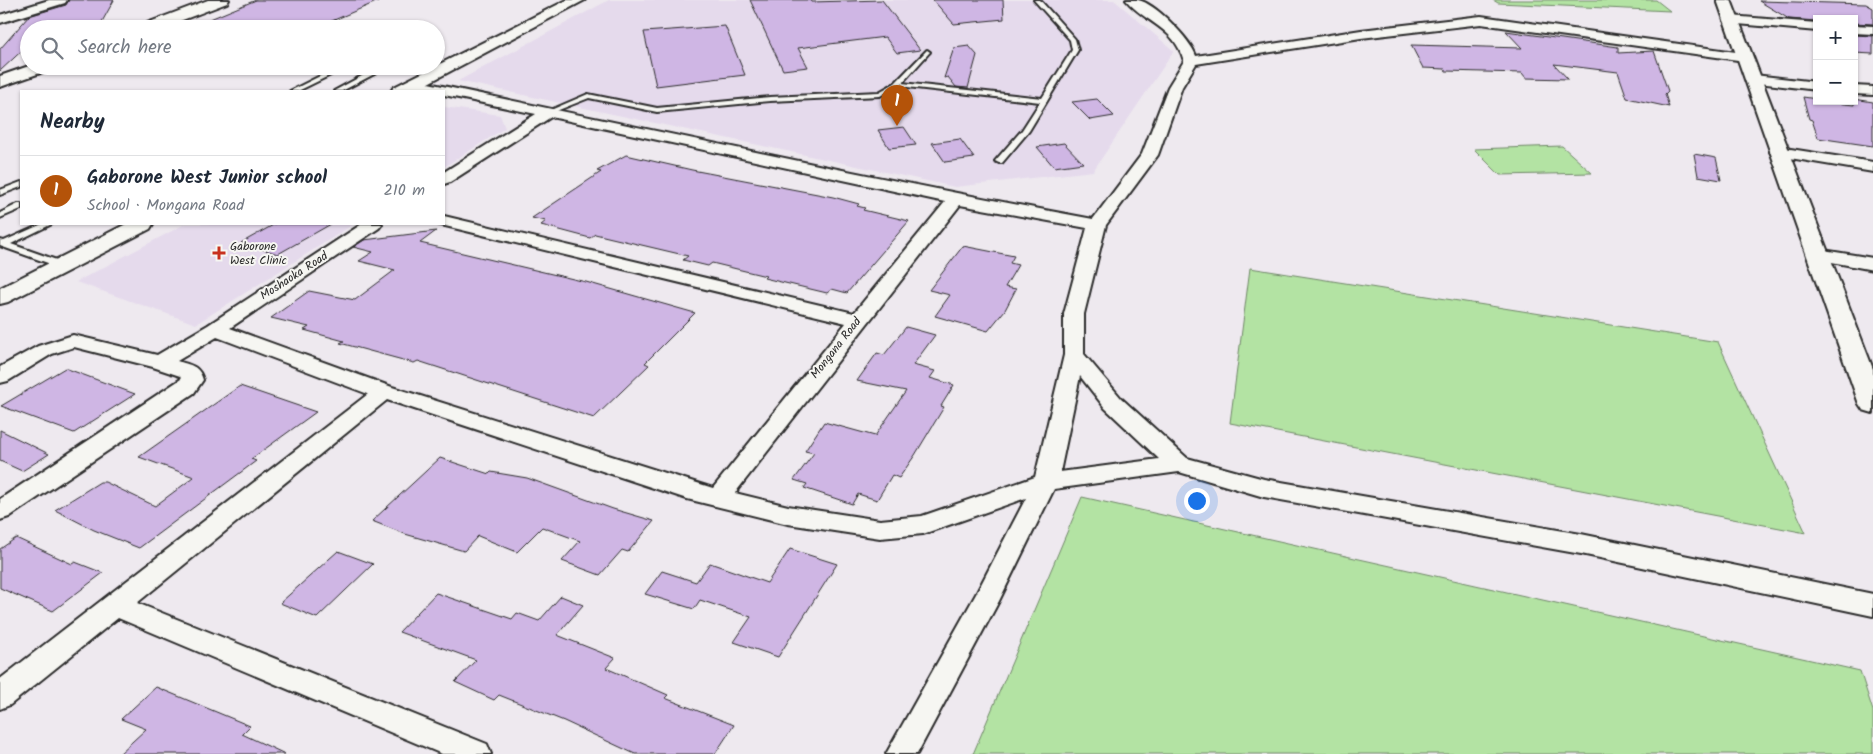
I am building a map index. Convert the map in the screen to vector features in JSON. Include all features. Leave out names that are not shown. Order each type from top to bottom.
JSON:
[{"type":"street","points":[[0,19],[61,0]]},
{"type":"street","points":[[168,20],[222,0]]},
{"type":"street","points":[[445,68],[578,0]]},
{"type":"street","points":[[901,754],[986,601],[1046,482],[1074,355],[1074,314],[1097,225],[1150,155],[1175,88],[1191,61],[1189,50],[1184,40],[1132,0]]},
{"type":"street","points":[[1727,10],[1813,26]]},
{"type":"street","points":[[1727,10],[1754,79],[1778,152],[1872,399]]},
{"type":"street","points":[[1191,61],[1370,33],[1481,20],[1745,57]]},
{"type":"street","points":[[1858,29],[1873,30]]},
{"type":"street","points":[[0,82],[20,75]]},
{"type":"street","points":[[407,88],[432,75]]},
{"type":"street","points":[[1754,79],[1813,86]]},
{"type":"street","points":[[1858,90],[1873,91]]},
{"type":"street","points":[[445,94],[549,112],[956,199],[1097,225]]},
{"type":"street","points":[[445,178],[549,112]]},
{"type":"street","points":[[1778,152],[1873,167]]},
{"type":"street","name":"Mongana Road","points":[[718,498],[956,199]]},
{"type":"street","points":[[445,221],[858,320]]},
{"type":"street","points":[[0,296],[140,225]]},
{"type":"street","name":"Moshaoka Road","points":[[160,362],[371,225]]},
{"type":"street","points":[[1817,254],[1873,264]]},
{"type":"street","points":[[215,328],[384,392],[718,498],[788,515],[880,529],[923,525],[1046,482],[1179,464],[1264,488],[1581,544],[1873,605]]},
{"type":"street","points":[[0,376],[45,350],[73,341],[160,362],[190,372],[192,380],[186,388],[0,511]]},
{"type":"street","points":[[1074,355],[1113,403],[1179,464]]},
{"type":"street","points":[[0,696],[384,392]]},
{"type":"street","points":[[116,606],[476,754]]},
{"type":"lane","points":[[999,161],[1025,131],[1075,50],[1074,44],[1037,0]]},
{"type":"lane","points":[[549,112],[588,96],[657,110],[770,98],[873,95],[888,90],[897,84],[927,52]]},
{"type":"lane","points":[[295,90],[327,75]]},
{"type":"lane","points":[[340,90],[369,75]]},
{"type":"lane","points":[[897,84],[1044,100]]},
{"type":"lane","points":[[0,193],[20,184]]},
{"type":"lane","points":[[0,216],[20,206]]},
{"type":"lane","points":[[3,244],[46,225]]},
{"type":"lane","points":[[3,244],[62,264]]},
{"type":"shaded area","points":[[609,0],[1114,0],[1174,51],[1093,171],[955,187],[458,81]]},
{"type":"shaded area","points":[[445,107],[500,115],[505,128],[445,166]]},
{"type":"shaded area","name":"Gaborone West Clinic","points":[[183,225],[352,225],[196,324],[76,282]]},
{"type":"green space","points":[[1493,0],[1656,0],[1670,11],[1498,3]]},
{"type":"green space","points":[[1562,146],[1592,173],[1500,175],[1474,149]]},
{"type":"green space","points":[[1250,268],[1718,342],[1806,533],[1230,423]]},
{"type":"green space","points":[[1082,497],[1860,671],[1873,711],[1873,754],[973,754]]},
{"type":"building","points":[[69,0],[114,0],[103,20],[25,20],[29,16],[66,5]]},
{"type":"building","points":[[256,0],[381,0],[334,20],[208,20]]},
{"type":"building","points":[[750,0],[811,0],[812,2],[882,0],[920,50],[897,53],[885,37],[798,48],[808,67],[783,70]]},
{"type":"building","points":[[933,0],[1003,0],[1004,19],[954,24]]},
{"type":"building","points":[[1759,1],[1866,4],[1873,8],[1873,24],[1858,23],[1858,15],[1813,15],[1813,21],[1789,19]]},
{"type":"building","points":[[20,26],[20,52],[0,71],[0,49]]},
{"type":"building","points":[[725,26],[745,75],[656,86],[644,32]]},
{"type":"building","points":[[1506,31],[1618,47],[1618,53],[1654,51],[1668,91],[1665,94],[1669,107],[1627,98],[1618,72],[1554,64],[1568,79],[1526,78],[1522,73],[1446,71],[1445,69],[1423,68],[1411,45],[1522,48]]},
{"type":"building","points":[[1858,35],[1873,36],[1873,54],[1858,53]]},
{"type":"building","points":[[969,46],[977,55],[968,88],[956,87],[948,77],[944,78],[954,48]]},
{"type":"building","points":[[1803,97],[1813,98],[1813,105],[1858,105],[1858,100],[1873,102],[1873,146],[1818,138],[1812,120],[1809,119]]},
{"type":"building","points":[[1097,99],[1114,116],[1090,120],[1072,102]]},
{"type":"building","points":[[904,127],[916,145],[889,148],[878,130]]},
{"type":"building","points":[[960,139],[974,158],[945,162],[932,143]]},
{"type":"building","points":[[1064,143],[1083,163],[1054,167],[1037,147]]},
{"type":"building","points":[[1694,154],[1716,158],[1721,180],[1698,176]]},
{"type":"building","points":[[626,155],[692,170],[833,197],[859,204],[857,206],[865,208],[863,210],[909,221],[847,293],[832,289],[827,293],[712,263],[708,266],[683,260],[688,256],[595,234],[590,238],[541,225],[546,221],[532,218],[601,172],[597,171]]},
{"type":"building","points":[[273,225],[329,225],[278,254],[241,243]]},
{"type":"building","points":[[436,231],[420,243],[586,282],[695,313],[645,363],[649,365],[594,418],[418,361],[414,363],[340,343],[344,341],[304,330],[309,327],[271,318],[309,291],[355,300],[395,270],[359,261],[373,252],[353,247],[364,240]]},
{"type":"building","points":[[963,246],[1014,256],[1010,263],[1018,265],[1005,287],[1016,289],[1005,310],[988,331],[935,316],[950,295],[929,290]]},
{"type":"building","points":[[906,327],[935,335],[913,365],[935,371],[930,378],[954,385],[941,406],[944,407],[915,455],[899,478],[892,475],[877,500],[858,494],[852,504],[804,488],[807,484],[794,480],[814,453],[805,451],[824,422],[875,436],[906,391],[857,381],[877,353],[884,355]]},
{"type":"building","points":[[65,368],[135,394],[74,433],[1,406]]},
{"type":"building","points":[[240,386],[316,412],[251,459],[256,461],[139,548],[94,530],[55,510],[100,482],[105,482],[155,506],[194,477],[139,457]]},
{"type":"building","points":[[0,430],[49,454],[22,471],[0,461]]},
{"type":"building","points":[[440,458],[489,474],[491,472],[527,478],[613,509],[654,521],[628,552],[622,550],[600,575],[562,561],[580,541],[542,527],[517,552],[478,536],[464,551],[405,534],[372,521]]},
{"type":"building","points":[[16,538],[72,564],[75,562],[103,573],[53,611],[0,588],[0,549]]},
{"type":"building","points":[[790,549],[837,564],[778,657],[734,642],[751,617],[700,600],[694,609],[645,594],[662,571],[696,582],[710,563],[767,583]]},
{"type":"building","points":[[338,551],[373,564],[317,618],[280,603]]},
{"type":"building","points":[[436,593],[512,619],[517,613],[539,621],[561,596],[583,605],[557,635],[615,658],[606,668],[668,695],[665,698],[734,725],[715,754],[635,754],[564,721],[499,695],[494,700],[455,682],[476,660],[399,632]]},
{"type":"building","points":[[156,687],[250,726],[242,734],[285,754],[119,754],[146,729],[121,719]]},
{"type":"place","name":"Gaborone West Junior school","points":[[897,126]]},
{"type":"place","name":"Gaborone West Clinic","points":[[219,253]]}]
